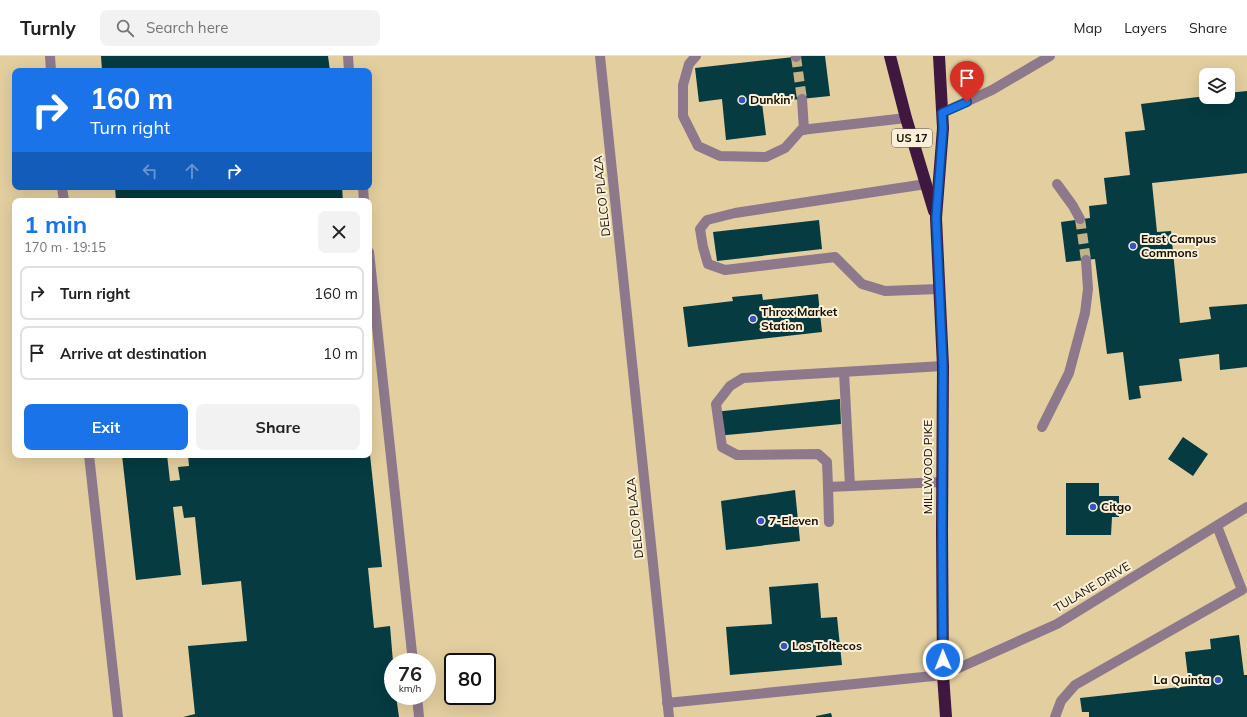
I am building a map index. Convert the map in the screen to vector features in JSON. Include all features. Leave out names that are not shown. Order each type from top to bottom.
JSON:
[{"type":"highway","name":"MILLWOOD PIKE","points":[[890,56],[906,118],[936,218]]},
{"type":"highway","name":"MILLWOOD PIKE","points":[[939,56],[943,128],[936,218],[943,366],[943,675],[946,717]]},
{"type":"street","points":[[50,56],[51,68]]},
{"type":"street","points":[[348,56],[349,68]]},
{"type":"street","name":"DELCO PLAZA","points":[[600,56],[669,717]]},
{"type":"street","points":[[696,56],[689,64],[682,85],[684,116],[698,146],[720,156],[766,157],[785,148],[801,130],[906,118]]},
{"type":"street","points":[[942,113],[992,90],[1050,56]]},
{"type":"street","points":[[802,100],[804,130]]},
{"type":"street","points":[[926,184],[735,213],[707,220],[700,229],[708,264],[725,270],[835,257],[862,284],[885,291],[939,289]]},
{"type":"street","points":[[1057,184],[1073,206],[1080,219]]},
{"type":"street","points":[[1042,427],[1069,373],[1085,313],[1088,289],[1086,260]]},
{"type":"street","points":[[372,280],[412,653]]},
{"type":"street","points":[[829,522],[827,462],[818,454],[737,455],[722,447],[716,404],[730,386],[743,378],[943,366]]},
{"type":"street","points":[[844,372],[850,486]]},
{"type":"street","points":[[89,458],[118,717]]},
{"type":"street","points":[[828,487],[942,482]]},
{"type":"street","name":"TULANE DRIVE","points":[[943,675],[1057,624],[1247,507]]},
{"type":"street","points":[[1055,717],[1061,701],[1075,685],[1242,590],[1217,526]]},
{"type":"street","points":[[667,703],[943,675]]},
{"type":"street","points":[[418,705],[419,717]]},
{"type":"building","points":[[101,56],[328,56],[330,68],[102,68]]},
{"type":"building","points":[[803,56],[825,56],[830,96],[762,103],[766,135],[726,140],[722,99],[699,102],[695,68]]},
{"type":"building","name":"East Campus Commons","points":[[1247,91],[1247,173],[1152,183],[1157,232],[1171,231],[1180,323],[1211,319],[1209,307],[1247,304],[1247,367],[1220,370],[1219,354],[1179,359],[1182,381],[1139,386],[1141,398],[1129,400],[1123,352],[1107,354],[1095,259],[1066,262],[1061,222],[1090,218],[1089,206],[1107,204],[1104,178],[1130,175],[1125,132],[1145,130],[1141,104],[1199,97],[1199,104],[1235,104],[1235,92]]},
{"type":"building","points":[[115,190],[342,190],[343,198],[116,198]]},
{"type":"building","points":[[819,220],[822,249],[717,261],[713,232]]},
{"type":"building","name":"Throx Market Station","points":[[762,294],[763,300],[818,294],[822,332],[688,347],[683,307],[733,301],[732,297]]},
{"type":"building","points":[[840,399],[841,424],[716,436],[714,412]]},
{"type":"building","points":[[1183,437],[1208,454],[1193,476],[1168,459]]},
{"type":"building","points":[[122,458],[167,458],[170,481],[180,480],[178,467],[189,466],[188,458],[370,458],[382,567],[368,568],[374,628],[390,626],[392,653],[384,653],[384,705],[397,705],[399,717],[183,717],[195,714],[188,646],[247,641],[241,581],[202,585],[195,517],[184,518],[182,506],[173,507],[181,575],[136,580]]},
{"type":"building","name":"Citgo","points":[[1066,483],[1099,483],[1099,496],[1119,496],[1119,517],[1112,517],[1111,535],[1066,535]]},
{"type":"building","name":"7-Eleven","points":[[795,490],[800,541],[726,550],[721,501]]},
{"type":"building","name":"Los Toltecos","points":[[818,583],[821,618],[837,617],[842,665],[730,675],[726,627],[772,624],[769,587]]},
{"type":"building","name":"La Quinta","points":[[1239,635],[1244,675],[1247,675],[1247,717],[1089,717],[1089,712],[1082,712],[1080,698],[1189,686],[1185,652],[1211,649],[1210,639]]},
{"type":"building","points":[[831,713],[832,717],[816,717],[816,716]]},
{"type":"tunnel","points":[[796,57],[802,99]]},
{"type":"tunnel","points":[[1080,219],[1086,260]]},
{"type":"place","name":"Dunkin'","points":[[742,100]]},
{"type":"place","name":"East Campus Commons","points":[[1133,246]]},
{"type":"place","name":"Throx Market Station","points":[[753,319]]},
{"type":"place","name":"Citgo","points":[[1093,507]]},
{"type":"place","name":"7-Eleven","points":[[761,521]]},
{"type":"place","name":"Los Toltecos","points":[[784,646]]},
{"type":"place","name":"La Quinta","points":[[1218,680]]},
{"type":"route","points":[[943,660],[943,366],[936,218],[943,128],[942,113],[967,102]]}]
